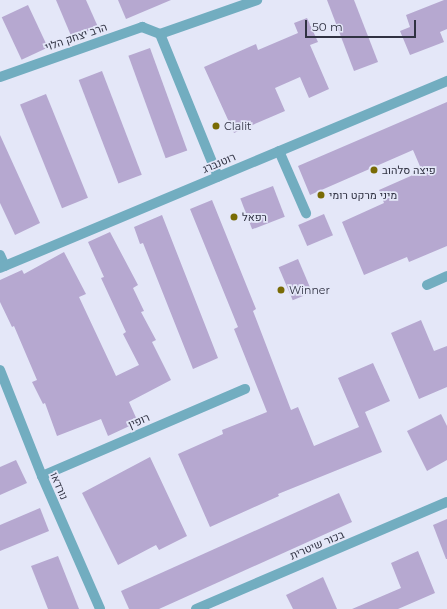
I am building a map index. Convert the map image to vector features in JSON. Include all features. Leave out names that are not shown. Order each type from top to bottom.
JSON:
[{"type":"street","points":[[218,177],[160,34],[257,0]]},
{"type":"street","name":"הרב יצחק הלוי","points":[[0,77],[142,27],[160,34]]},
{"type":"street","name":"רוטנברג","points":[[2,266],[447,81]]},
{"type":"street","points":[[279,151],[306,213]]},
{"type":"street","points":[[0,255],[2,266]]},
{"type":"street","points":[[427,285],[447,276]]},
{"type":"street","name":"נורדאו","points":[[0,370],[42,476],[100,609]]},
{"type":"street","name":"רופין","points":[[42,476],[245,388]]},
{"type":"street","name":"בכור שיטרית","points":[[196,609],[447,502]]},
{"type":"building","points":[[56,0],[86,0],[98,27],[72,38]]},
{"type":"building","points":[[118,0],[171,0],[126,19]]},
{"type":"building","points":[[327,0],[354,0],[378,62],[354,71]]},
{"type":"building","points":[[447,0],[447,29],[440,32],[444,42],[410,55],[400,31],[410,27],[406,15]]},
{"type":"building","points":[[28,5],[48,48],[22,60],[2,17]]},
{"type":"building","points":[[307,18],[318,42],[310,45],[329,89],[309,98],[300,77],[275,88],[285,111],[234,133],[204,67],[256,44],[258,50],[298,33],[294,23]]},
{"type":"building","points":[[150,48],[187,150],[166,158],[128,56]]},
{"type":"building","points":[[102,71],[142,175],[118,184],[79,80]]},
{"type":"building","points":[[46,94],[88,198],[62,208],[20,104]]},
{"type":"building","points":[[447,102],[447,246],[409,262],[407,257],[364,275],[342,222],[384,203],[379,190],[422,171],[413,150],[310,195],[298,166]]},
{"type":"building","points":[[0,135],[40,223],[15,235],[0,203]]},
{"type":"building","points":[[273,186],[285,217],[252,229],[240,199]]},
{"type":"building","points":[[212,200],[256,309],[253,311],[291,410],[298,407],[314,446],[359,427],[338,378],[373,363],[390,401],[365,412],[382,452],[278,494],[279,496],[210,527],[178,454],[223,434],[222,430],[267,412],[234,329],[238,327],[190,209]]},
{"type":"building","points":[[324,214],[333,235],[307,246],[298,225]]},
{"type":"building","points":[[162,215],[218,358],[193,369],[143,243],[140,244],[134,227]]},
{"type":"building","points":[[110,232],[138,285],[133,288],[144,311],[141,312],[156,340],[152,342],[171,380],[129,402],[138,422],[108,436],[101,419],[57,436],[45,403],[43,404],[32,382],[37,380],[14,326],[12,327],[0,302],[0,280],[22,270],[24,274],[64,252],[86,294],[79,297],[116,376],[139,365],[123,334],[126,332],[101,278],[104,277],[88,242]]},
{"type":"building","points":[[298,259],[312,292],[293,300],[279,267]]},
{"type":"building","points":[[421,320],[434,351],[447,346],[447,387],[419,399],[391,333]]},
{"type":"building","points":[[441,414],[447,426],[447,460],[427,471],[407,431]]},
{"type":"building","points":[[150,457],[187,536],[159,550],[156,545],[118,565],[82,493]]},
{"type":"building","points":[[16,460],[27,483],[0,495],[0,467]]},
{"type":"building","points":[[339,493],[352,522],[159,609],[129,609],[121,591]]},
{"type":"building","points":[[40,508],[49,531],[0,551],[0,525]]},
{"type":"building","points":[[447,519],[447,559],[446,559],[433,525]]},
{"type":"building","points":[[418,551],[435,593],[398,609],[352,609],[401,588],[391,563]]},
{"type":"building","points":[[58,556],[79,609],[48,609],[31,566]]},
{"type":"building","points":[[323,577],[337,609],[293,609],[286,595]]},
{"type":"place","name":"Clalit","points":[[216,126]]},
{"type":"place","name":"פיצה סלהוב","points":[[374,170]]},
{"type":"place","name":"מיני מרקט רומי","points":[[321,195]]},
{"type":"place","name":"רפאל","points":[[234,217]]},
{"type":"place","name":"Winner","points":[[281,290]]}]
